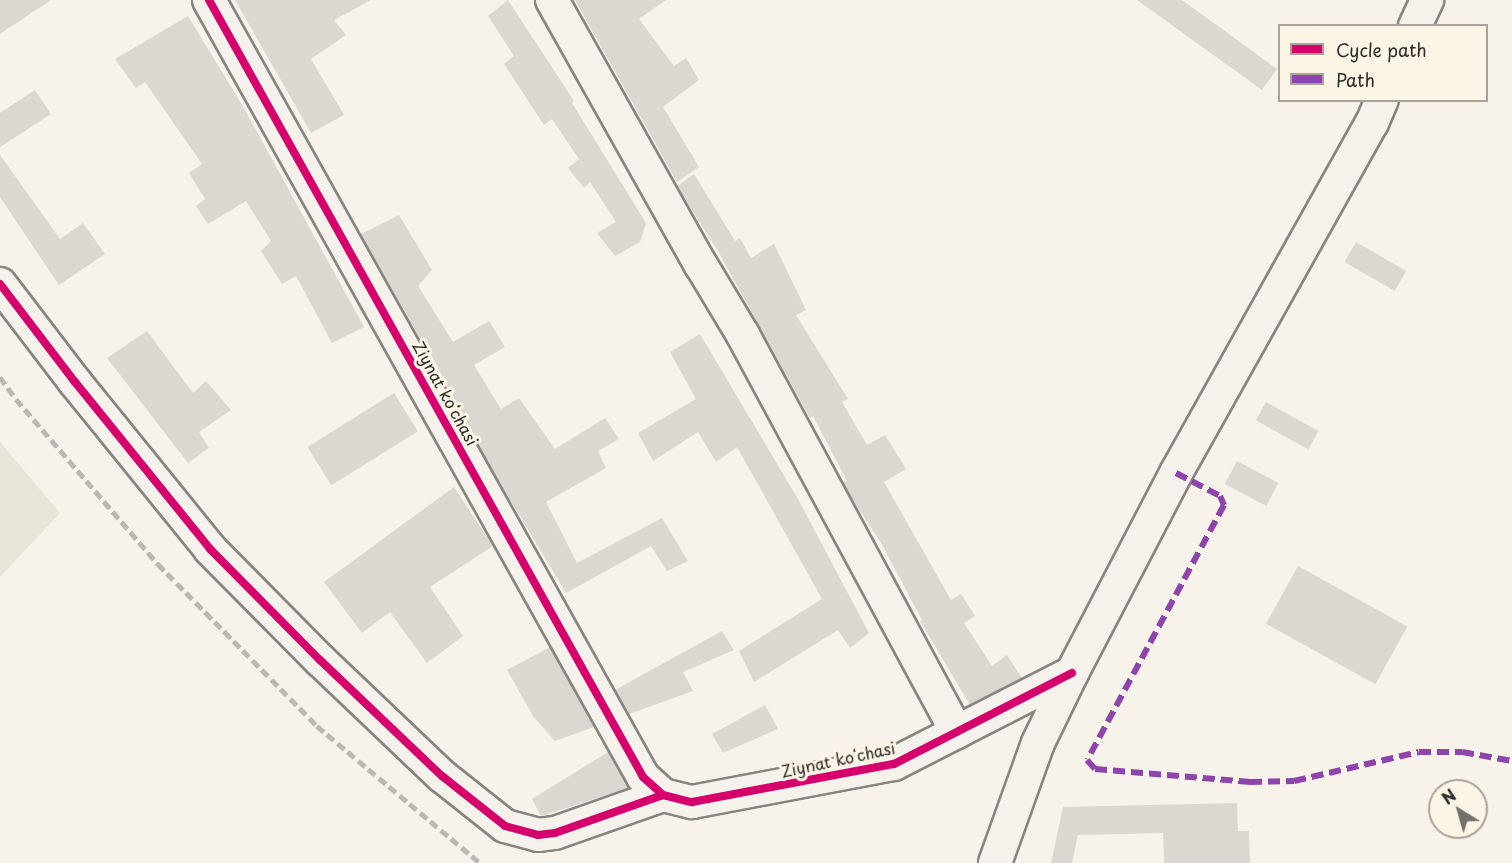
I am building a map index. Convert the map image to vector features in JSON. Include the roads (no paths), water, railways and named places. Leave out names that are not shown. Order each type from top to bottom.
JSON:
[{"type":"street","name":"Ziynat koʻchasi","points":[[209,0],[643,777],[663,795],[692,802],[894,764],[1072,673]]},
{"type":"street","points":[[552,0],[701,265],[743,335],[957,732]]},
{"type":"street","points":[[1416,24],[1427,0]]},
{"type":"street","points":[[995,863],[1038,743],[1072,673],[1176,473],[1372,123],[1381,102]]},
{"type":"street","points":[[0,284],[75,382],[210,549],[320,660],[442,776],[506,826],[538,835],[555,833],[663,795]]},
{"type":"railway","points":[[0,377],[16,399],[158,564],[317,726],[480,863]]}]
